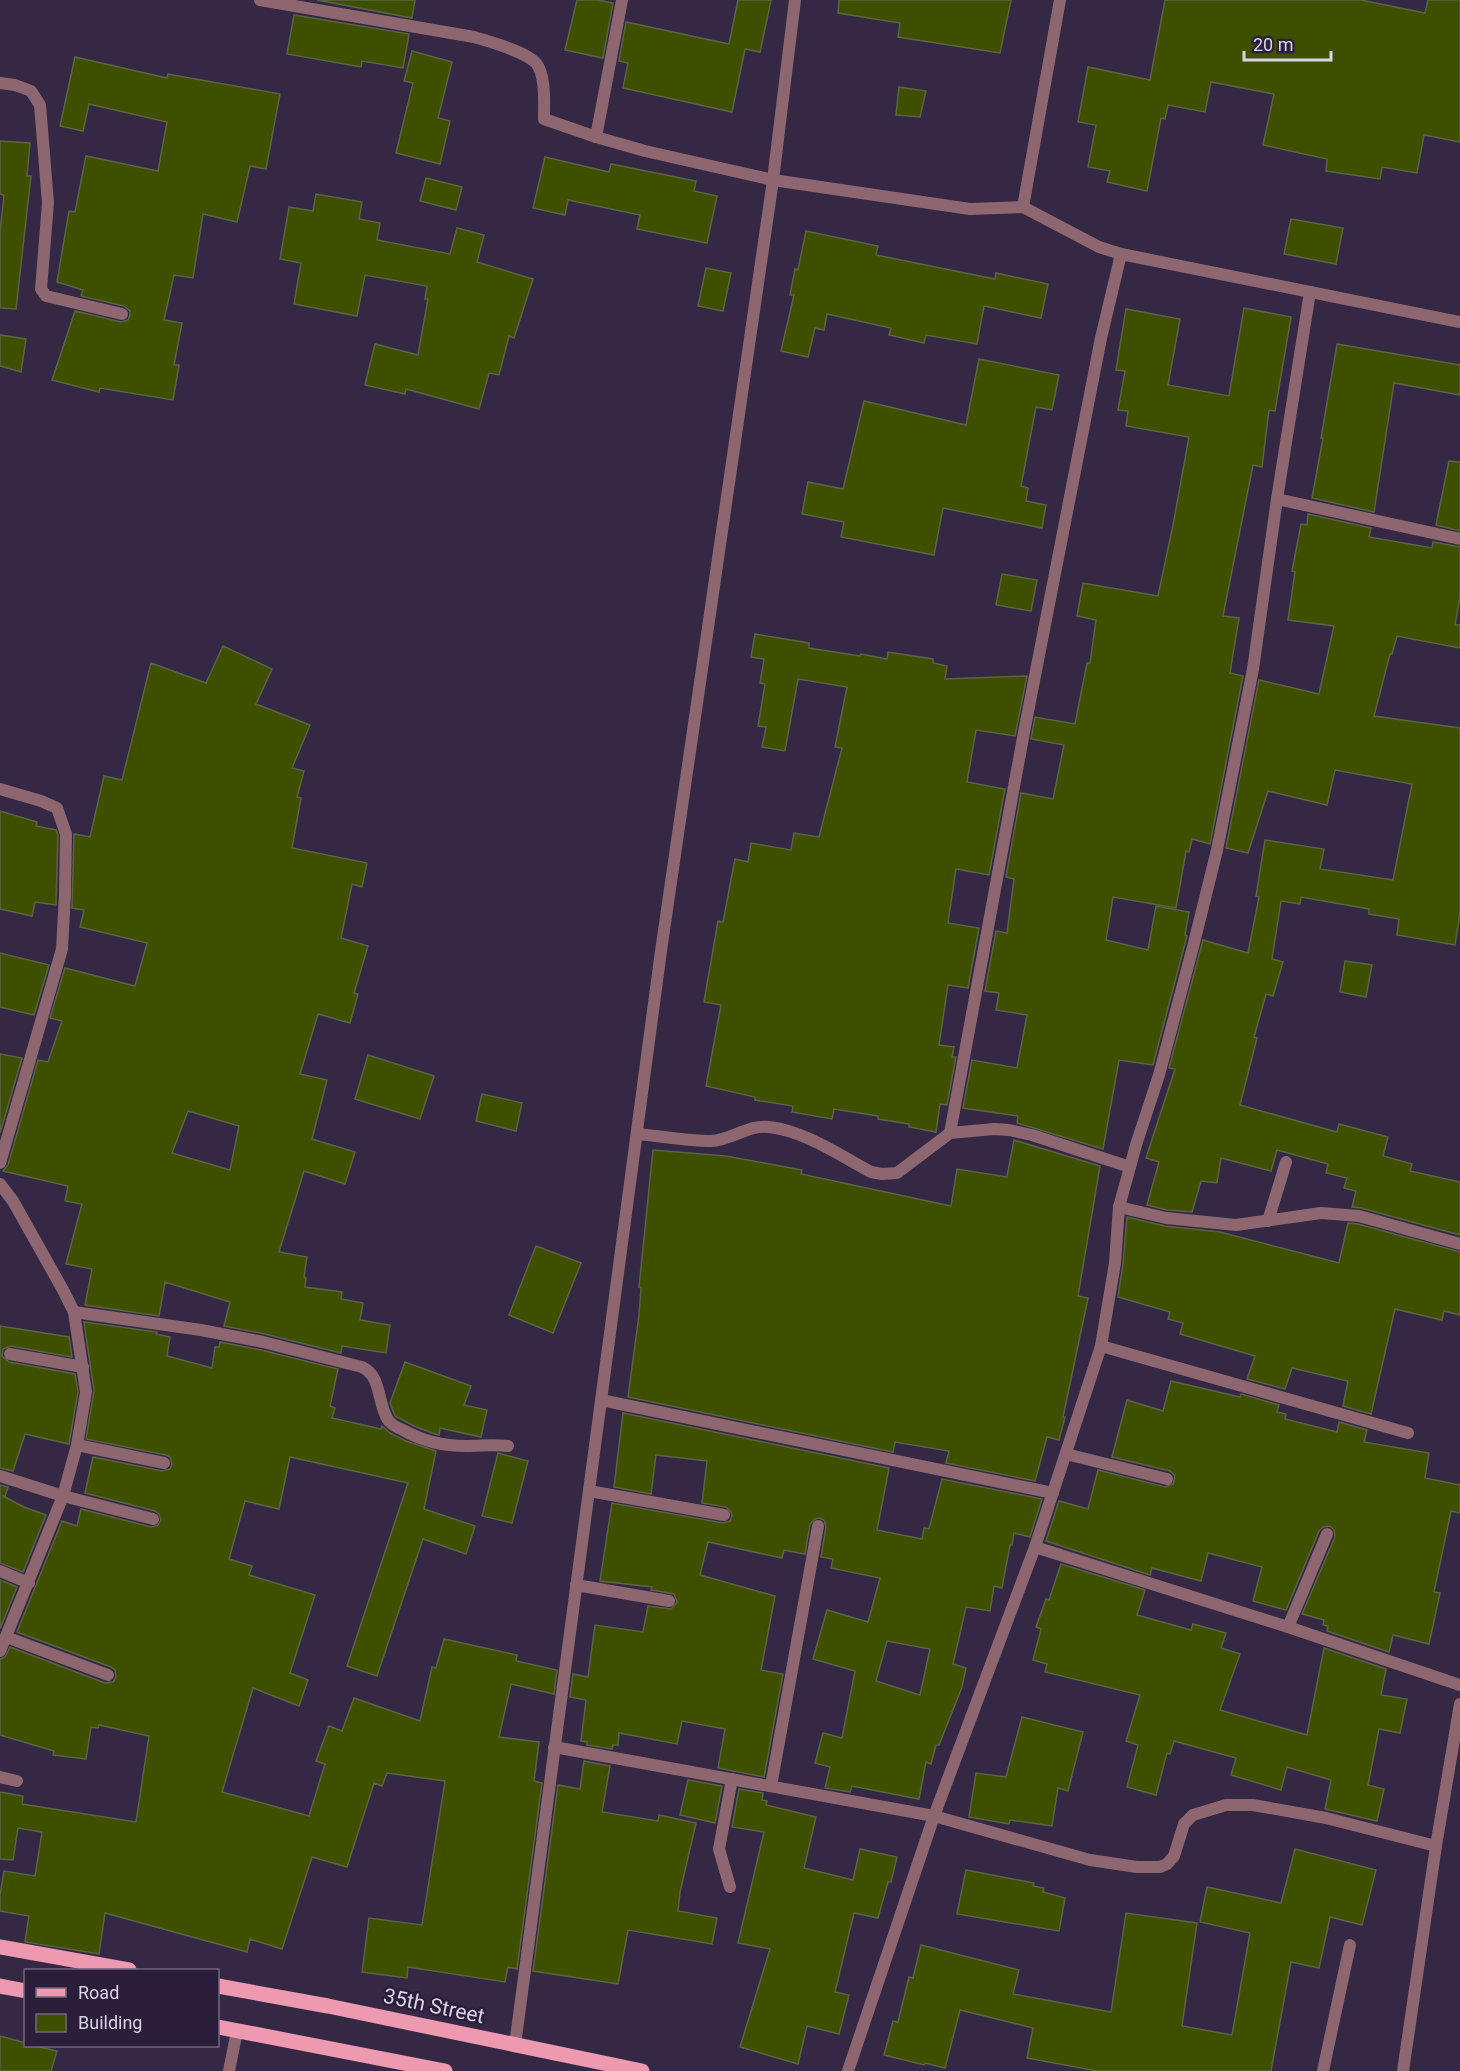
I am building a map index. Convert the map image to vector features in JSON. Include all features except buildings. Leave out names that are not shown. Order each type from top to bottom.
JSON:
[{"type":"main road","points":[[0,1947],[118,1969]]},
{"type":"main road","points":[[0,1986],[24,1991]]},
{"type":"main road","name":"35th Street","points":[[219,1986],[328,2006],[642,2071]]},
{"type":"main road","points":[[219,2027],[445,2071]]},
{"type":"street","points":[[260,0],[474,37],[508,47],[535,61],[540,70],[544,94],[544,119],[596,137],[696,164],[772,180],[970,209],[1023,207],[1098,247],[1120,254],[1460,322]]},
{"type":"street","points":[[596,137],[622,0]]},
{"type":"street","points":[[516,2044],[666,916],[772,180],[795,0]]},
{"type":"street","points":[[1023,207],[1060,0]]},
{"type":"street","points":[[0,83],[15,85],[31,91],[40,105],[48,203],[41,289],[43,293],[46,297],[122,314]]},
{"type":"street","points":[[950,1133],[1025,727],[1101,338],[1120,254]]},
{"type":"street","points":[[848,2071],[934,1816],[1035,1547],[1101,1346],[1115,1263],[1119,1207],[1174,1021],[1216,850],[1253,669],[1310,292]]},
{"type":"street","points":[[1277,499],[1460,539]]},
{"type":"street","points":[[0,789],[57,808],[66,834],[62,949],[0,1163]]},
{"type":"street","points":[[637,1134],[712,1141],[766,1126],[787,1130],[870,1172],[882,1174],[897,1173],[950,1133],[1009,1130],[1032,1135],[1130,1167]]},
{"type":"street","points":[[1268,1221],[1286,1162]]},
{"type":"street","points":[[0,1184],[19,1211],[74,1312],[86,1392],[77,1445],[63,1496],[0,1651]]},
{"type":"street","points":[[1119,1207],[1166,1218],[1236,1225],[1321,1213],[1359,1216],[1460,1244]]},
{"type":"street","points":[[74,1312],[201,1330],[263,1342],[362,1367],[369,1370],[374,1377],[388,1420],[403,1430],[436,1443],[508,1446]]},
{"type":"street","points":[[1101,1346],[1408,1433]]},
{"type":"street","points":[[10,1354],[83,1367]]},
{"type":"street","points":[[601,1400],[1053,1493]]},
{"type":"street","points":[[77,1445],[164,1463]]},
{"type":"street","points":[[1066,1454],[1167,1479]]},
{"type":"street","points":[[0,1476],[63,1496],[153,1519]]},
{"type":"street","points":[[589,1491],[724,1515]]},
{"type":"street","points":[[771,1786],[818,1526]]},
{"type":"street","points":[[1288,1627],[1327,1534]]},
{"type":"street","points":[[1035,1547],[1288,1627],[1460,1685]]},
{"type":"street","points":[[0,1571],[29,1583]]},
{"type":"street","points":[[576,1585],[669,1602]]},
{"type":"street","points":[[6,1637],[108,1675]]},
{"type":"street","points":[[1403,2071],[1436,1846],[1460,1704]]},
{"type":"street","points":[[554,1747],[934,1816],[1090,1860],[1137,1867],[1160,1867],[1167,1864],[1174,1856],[1184,1824],[1193,1815],[1226,1805],[1253,1805],[1326,1818],[1436,1846]]},
{"type":"street","points":[[0,1777],[17,1780]]},
{"type":"street","points":[[730,1887],[719,1849],[732,1779]]},
{"type":"street","points":[[1323,2071],[1350,1945]]},
{"type":"street","points":[[229,2071],[237,2031]]}]
